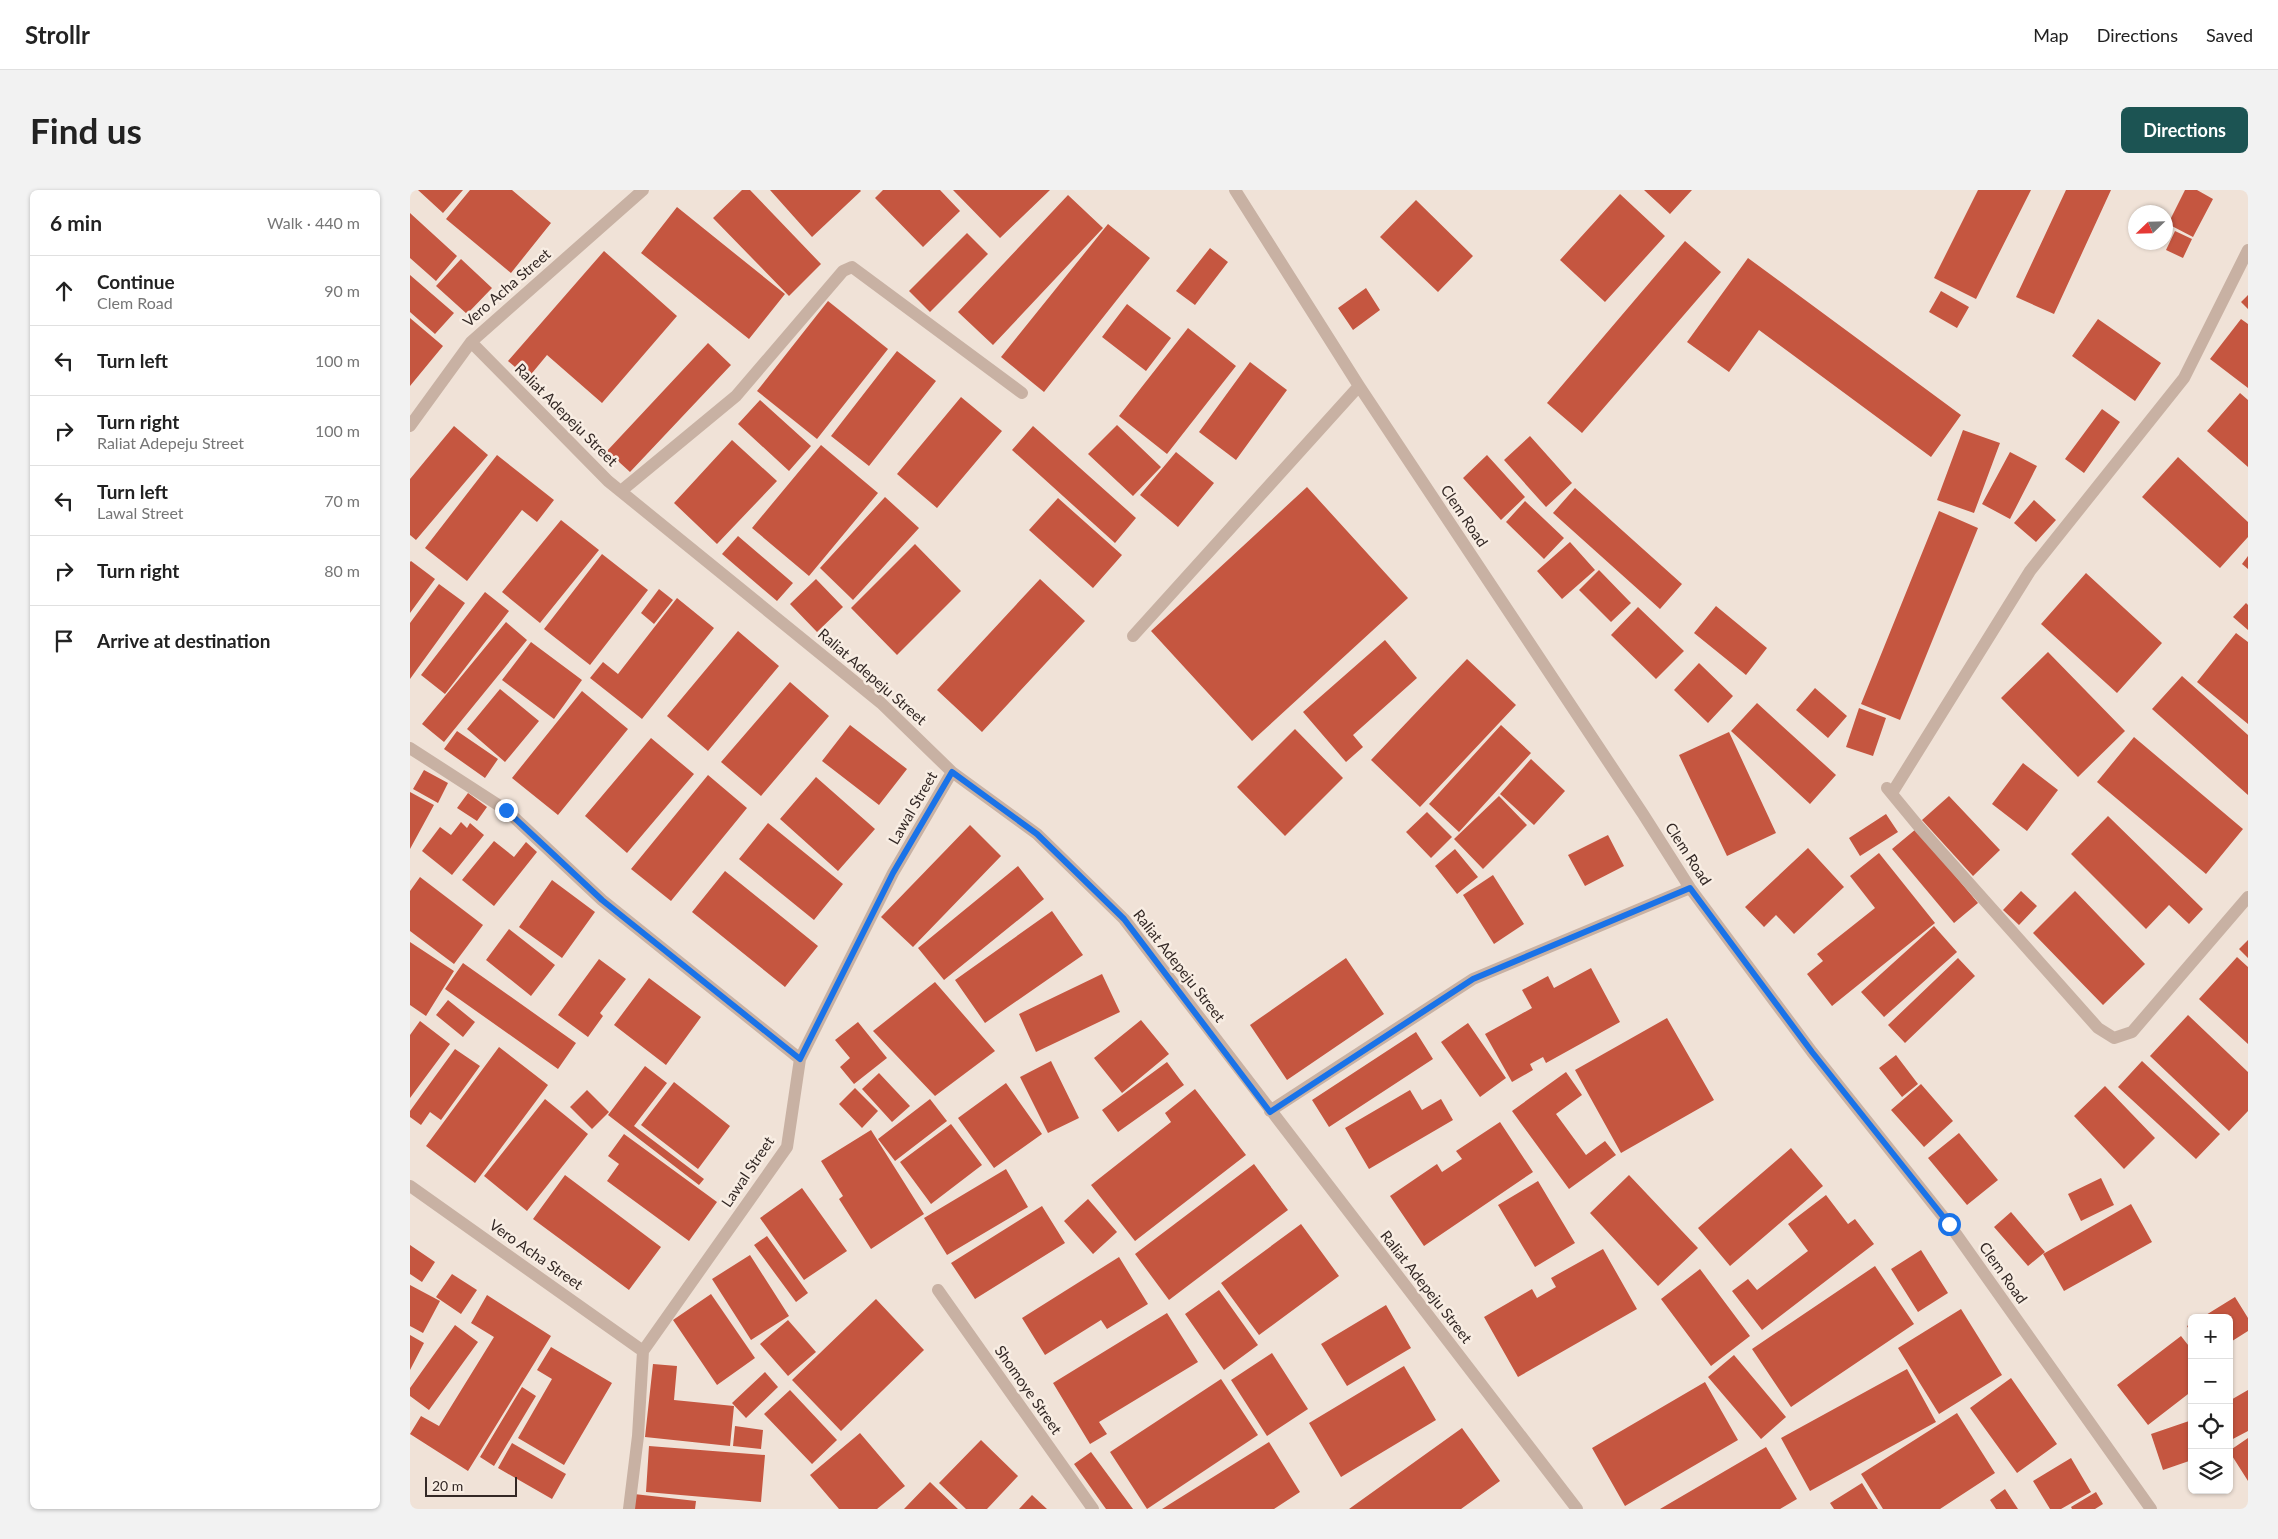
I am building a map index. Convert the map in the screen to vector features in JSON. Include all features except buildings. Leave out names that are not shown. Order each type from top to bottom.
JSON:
[{"type":"street","name":"Vero Acha Street","points":[[410,426],[471,342],[644,190]]},
{"type":"street","name":"Clem Road","points":[[1235,190],[1360,386],[1690,888],[1812,1052],[1949,1224],[2151,1509]]},
{"type":"street","points":[[2248,250],[2184,378],[2030,571],[1892,793],[1887,788],[1926,836],[2098,1028],[2114,1038],[2132,1032],[2248,897]]},
{"type":"street","points":[[621,491],[736,396],[840,275],[852,267],[1022,393]]},
{"type":"street","name":"Raliat Adepeju Street","points":[[471,342],[608,481],[882,703],[952,772],[1037,834],[1124,919],[1270,1112],[1578,1509]]},
{"type":"street","points":[[1133,636],[1360,386]]},
{"type":"street","points":[[410,748],[506,810],[602,900],[800,1059]]},
{"type":"street","name":"Lawal Street","points":[[643,1351],[787,1147],[800,1059],[893,873],[952,772]]},
{"type":"street","points":[[1270,1112],[1473,979],[1690,888]]},
{"type":"street","name":"Vero Acha Street","points":[[410,1186],[643,1351]]},
{"type":"street","name":"Shomoye Street","points":[[938,1290],[1092,1509]]},
{"type":"street","points":[[629,1509],[638,1436],[643,1351]]},
{"type":"route","points":[[506,810],[602,900],[800,1059],[893,873],[952,772],[1037,834],[1124,919],[1270,1112],[1473,979],[1690,888],[1812,1052],[1949,1224]]}]
